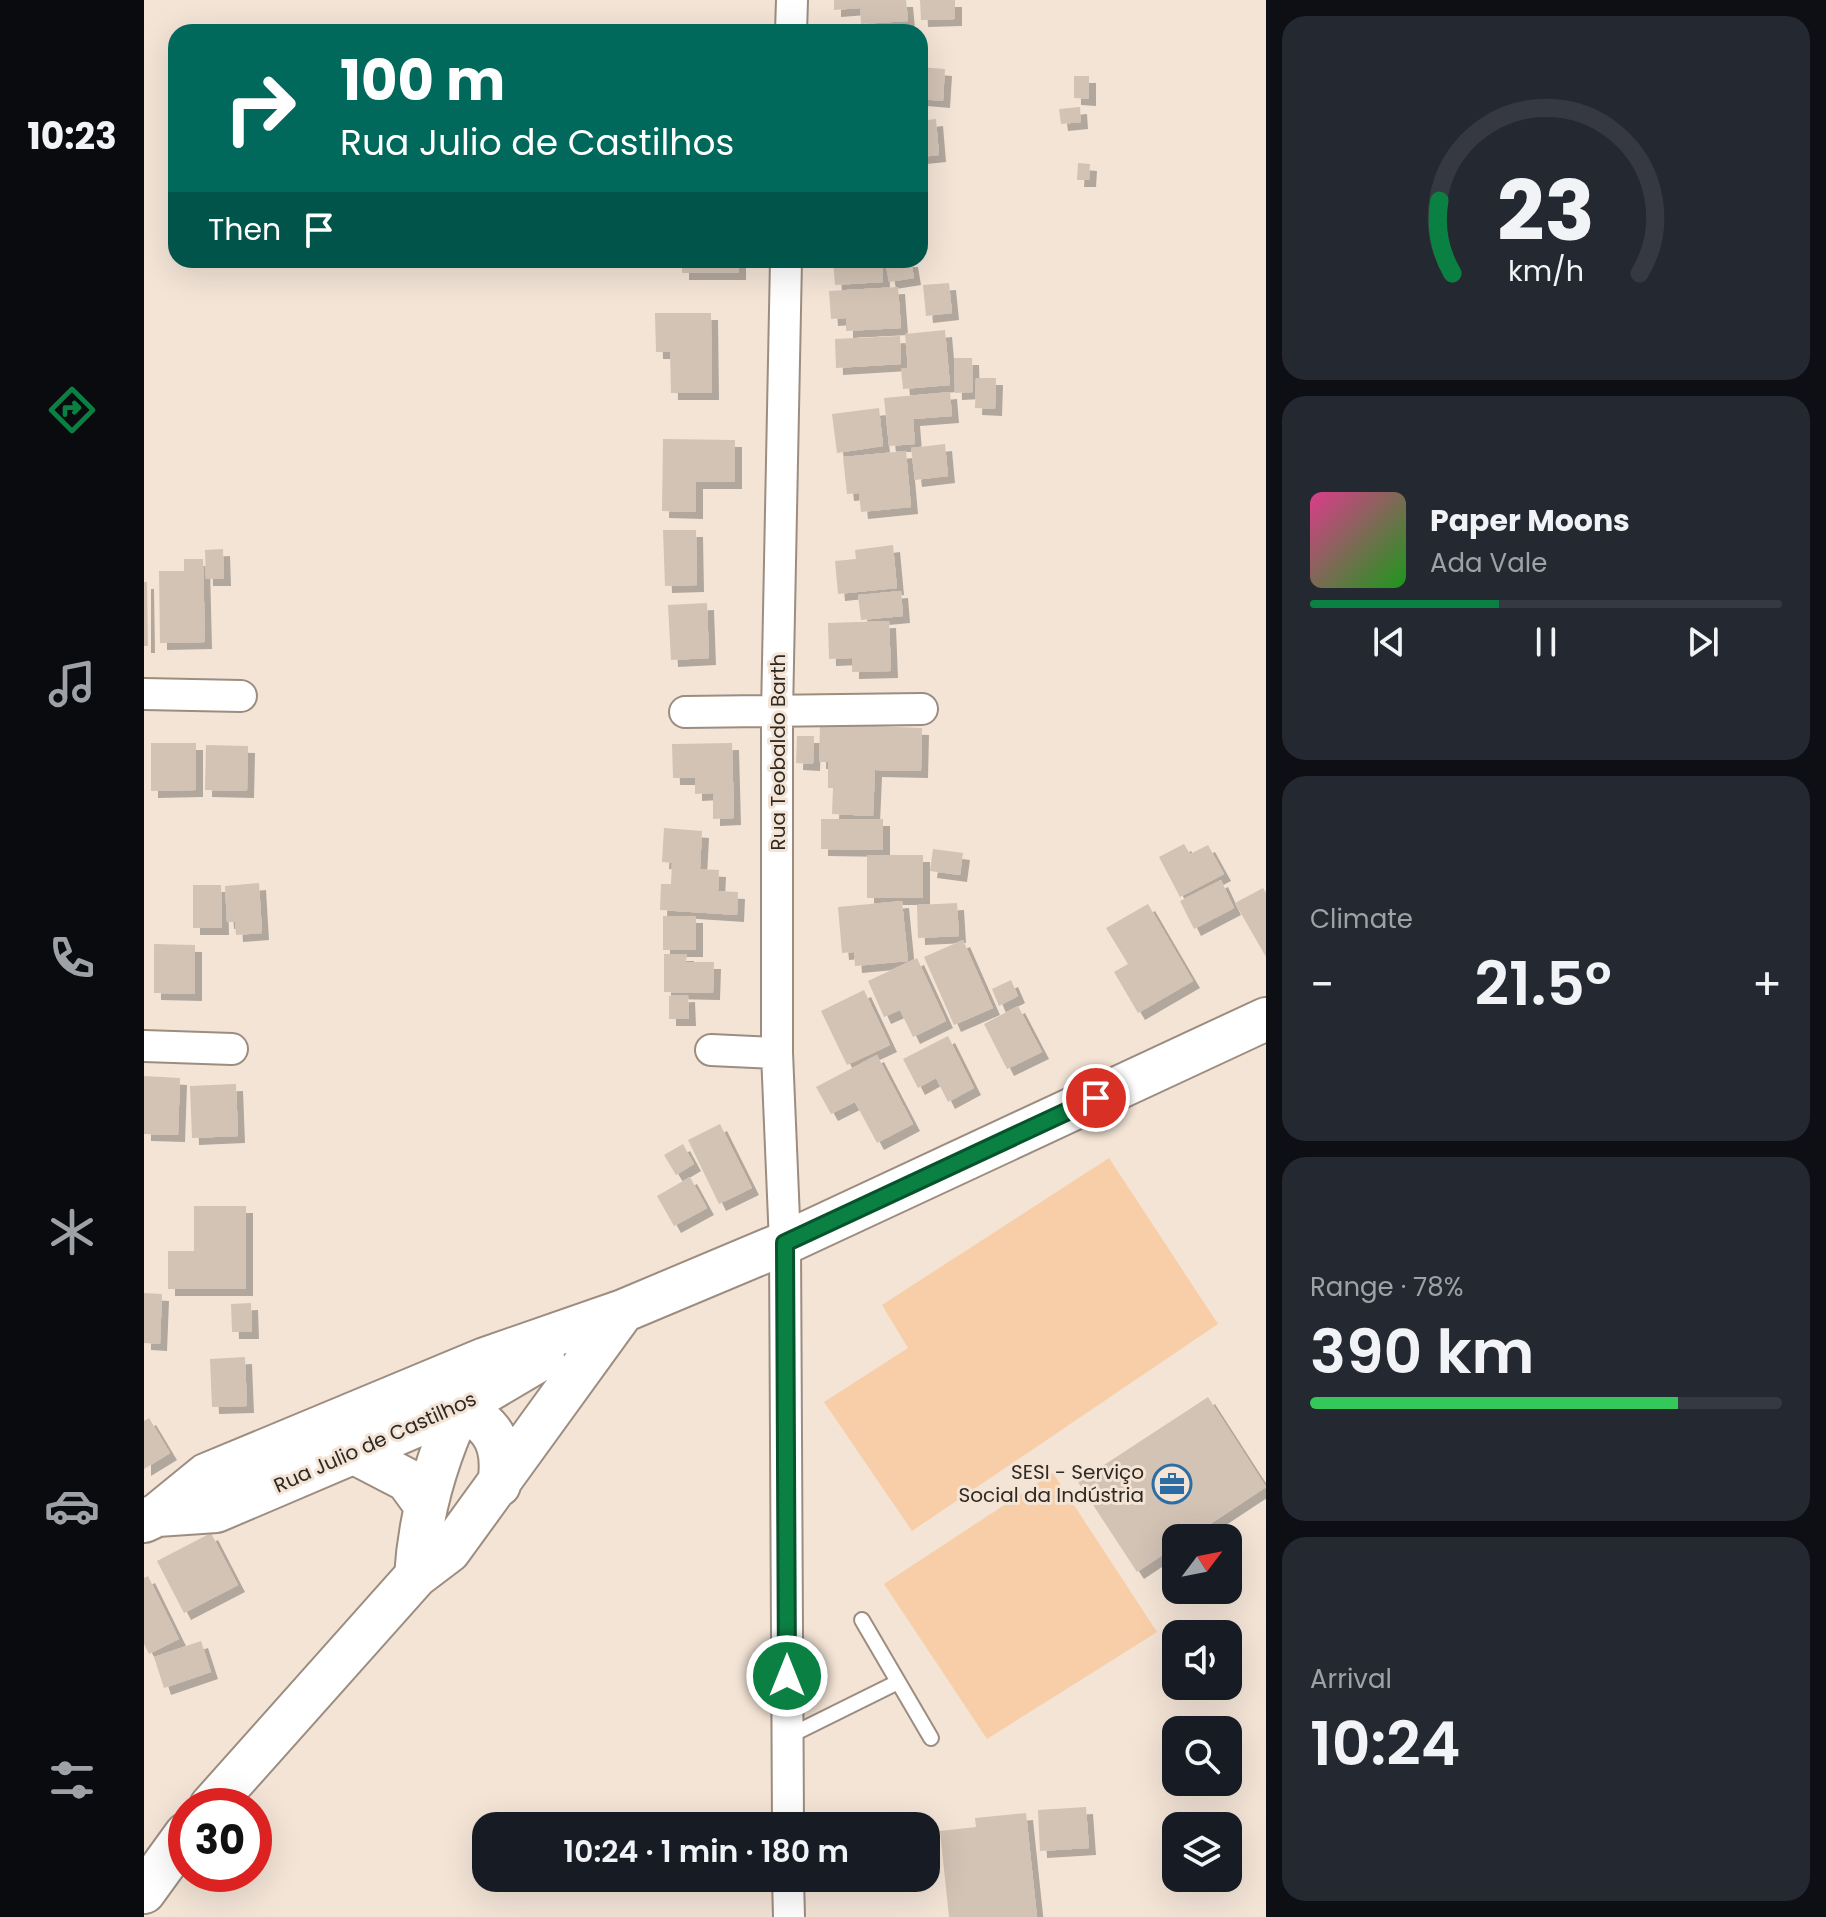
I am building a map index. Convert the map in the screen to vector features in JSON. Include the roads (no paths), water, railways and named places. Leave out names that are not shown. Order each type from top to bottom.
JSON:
[{"type":"main road","name":"Rua Julio de Castilhos","points":[[150,1518],[206,1475],[485,1359],[623,1311],[785,1243],[1266,1019]]},
{"type":"main road","name":"Rua Julio de Castilhos","points":[[150,1518],[216,1511],[355,1453],[460,1407],[623,1311]]},
{"type":"main road","points":[[227,1788],[416,1576],[449,1551],[623,1311]]},
{"type":"main road","points":[[416,1576],[419,1536],[426,1506],[460,1407],[485,1359]]},
{"type":"main road","points":[[422,1386],[484,1423],[496,1438],[504,1458],[499,1485]]},
{"type":"main road","points":[[355,1453],[407,1480],[426,1506]]},
{"type":"main road","points":[[144,1892],[168,1859]]},
{"type":"street","points":[[791,24],[792,0]]},
{"type":"street","name":"Rua Teobaldo Barth","points":[[786,268],[777,713],[777,1053],[785,1243],[788,1812]]},
{"type":"street","points":[[144,694],[241,696]]},
{"type":"street","points":[[685,712],[922,709]]},
{"type":"street","points":[[144,1046],[232,1049]]},
{"type":"street","points":[[711,1050],[777,1053]]},
{"type":"street","points":[[788,1892],[789,1917]]},
{"type":"lane","points":[[862,1620],[931,1738]]},
{"type":"lane","points":[[787,1738],[898,1682]]},
{"type":"place","name":"SESI - Serviço Social da Indústria","points":[[1172,1484]]}]
